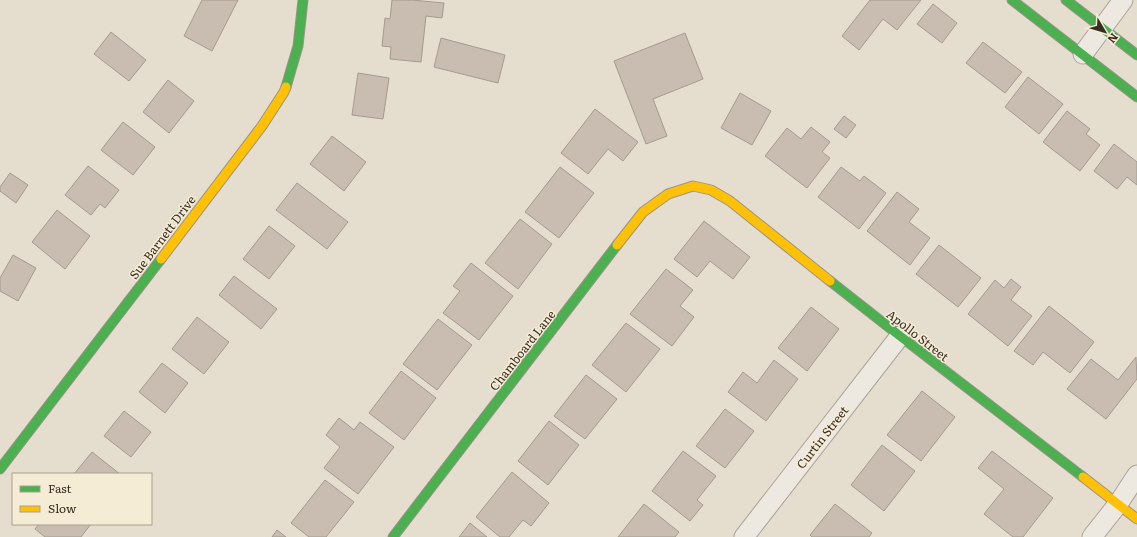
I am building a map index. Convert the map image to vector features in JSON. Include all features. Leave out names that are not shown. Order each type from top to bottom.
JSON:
[{"type":"street","name":"Sue Barnett Drive","points":[[0,469],[257,132],[284,92],[298,46],[303,0]]},
{"type":"street","points":[[1012,0],[1137,97]]},
{"type":"street","points":[[1066,0],[1137,55]]},
{"type":"street","points":[[1083,54],[1123,0]]},
{"type":"street","name":"Apollo Street","points":[[679,190],[693,186],[711,190],[730,201],[900,336],[1137,519]]},
{"type":"street","name":"Chamboard Lane","points":[[393,537],[643,212],[668,194],[679,190]]},
{"type":"street","name":"Curtin Street","points":[[744,537],[900,336]]},
{"type":"street","points":[[1092,537],[1118,504],[1137,475]]},
{"type":"building","points":[[202,0],[238,0],[212,51],[184,36]]},
{"type":"building","points":[[392,0],[444,3],[442,18],[426,16],[421,62],[390,59],[391,47],[382,46],[385,18],[390,19]]},
{"type":"building","points":[[870,0],[921,0],[897,30],[883,19],[859,50],[842,36]]},
{"type":"building","points":[[933,4],[957,23],[942,43],[917,24]]},
{"type":"building","points":[[111,32],[146,60],[129,81],[94,54]]},
{"type":"building","points":[[685,33],[703,79],[653,99],[667,136],[646,144],[614,61]]},
{"type":"building","points":[[441,38],[505,55],[498,83],[434,67]]},
{"type":"building","points":[[983,42],[1022,72],[1005,93],[966,63]]},
{"type":"building","points":[[358,73],[389,78],[383,119],[352,115]]},
{"type":"building","points":[[1028,77],[1063,104],[1039,134],[1005,107]]},
{"type":"building","points":[[168,80],[194,101],[169,133],[143,112]]},
{"type":"building","points":[[740,93],[771,111],[752,145],[721,128]]},
{"type":"building","points":[[595,109],[638,142],[623,161],[608,149],[588,174],[561,153]]},
{"type":"building","points":[[1067,111],[1090,129],[1086,134],[1100,145],[1080,171],[1043,142]]},
{"type":"building","points":[[844,116],[856,125],[846,138],[834,129]]},
{"type":"building","points":[[123,122],[155,147],[133,175],[101,150]]},
{"type":"building","points":[[811,127],[830,142],[822,152],[830,158],[807,188],[765,156],[787,128],[801,139]]},
{"type":"building","points":[[332,136],[366,162],[344,191],[310,164]]},
{"type":"building","points":[[1114,144],[1137,162],[1137,185],[1127,177],[1117,189],[1094,171]]},
{"type":"building","points":[[88,166],[119,190],[105,208],[100,204],[91,215],[65,195]]},
{"type":"building","points":[[560,167],[594,193],[559,238],[525,212]]},
{"type":"building","points":[[841,167],[860,181],[864,176],[886,193],[859,229],[818,197]]},
{"type":"building","points":[[10,173],[28,185],[16,203],[0,191],[0,187]]},
{"type":"building","points":[[297,183],[348,222],[327,249],[276,210]]},
{"type":"building","points":[[897,192],[919,209],[909,222],[930,238],[910,265],[867,231]]},
{"type":"building","points":[[57,210],[90,236],[65,269],[32,242]]},
{"type":"building","points":[[520,219],[552,244],[518,289],[485,263]]},
{"type":"building","points":[[704,221],[750,257],[733,279],[710,261],[697,277],[674,259]]},
{"type":"building","points":[[269,226],[295,246],[269,279],[243,259]]},
{"type":"building","points":[[939,245],[981,278],[958,307],[916,274]]},
{"type":"building","points":[[13,255],[36,268],[18,301],[0,291],[0,278]]},
{"type":"building","points":[[471,263],[513,296],[479,340],[443,313],[460,291],[453,286]]},
{"type":"building","points":[[666,269],[693,290],[680,306],[694,317],[672,346],[630,314]]},
{"type":"building","points":[[234,276],[277,309],[261,329],[219,295]]},
{"type":"building","points":[[1011,279],[1021,287],[1011,300],[1032,316],[1008,346],[968,314],[995,280],[1004,288]]},
{"type":"building","points":[[1049,306],[1094,342],[1070,373],[1043,352],[1033,365],[1014,351]]},
{"type":"building","points":[[811,307],[839,329],[807,371],[778,348]]},
{"type":"building","points":[[197,317],[229,342],[204,374],[172,349]]},
{"type":"building","points":[[438,319],[472,345],[437,390],[403,364]]},
{"type":"building","points":[[626,323],[660,349],[626,392],[592,365]]},
{"type":"building","points":[[1136,357],[1137,379],[1106,419],[1067,389],[1091,359],[1118,380]]},
{"type":"building","points":[[774,360],[798,379],[766,421],[728,392],[743,372],[757,383]]},
{"type":"building","points":[[162,363],[188,383],[165,413],[139,392]]},
{"type":"building","points":[[401,371],[436,398],[404,440],[369,413]]},
{"type":"building","points":[[586,375],[617,399],[585,439],[554,416]]},
{"type":"building","points":[[922,391],[955,417],[921,461],[887,435]]},
{"type":"building","points":[[725,409],[754,431],[725,468],[696,446]]},
{"type":"building","points":[[124,411],[151,432],[131,457],[104,436]]},
{"type":"building","points":[[339,418],[354,430],[360,422],[394,447],[358,494],[324,468],[340,447],[326,435]]},
{"type":"building","points":[[549,421],[579,445],[548,485],[518,461]]},
{"type":"building","points":[[882,445],[915,471],[884,511],[851,485]]},
{"type":"building","points":[[683,451],[716,476],[697,500],[703,505],[690,521],[652,491]]},
{"type":"building","points":[[992,451],[1053,498],[1023,537],[1013,537],[984,514],[1004,489],[978,468]]},
{"type":"building","points":[[92,452],[119,473],[75,473]]},
{"type":"building","points":[[512,472],[549,503],[531,526],[523,520],[509,537],[500,537],[476,517]]},
{"type":"building","points":[[325,480],[354,502],[326,537],[309,537],[291,523]]},
{"type":"building","points":[[644,504],[679,532],[675,537],[618,537]]},
{"type":"building","points":[[835,504],[872,533],[869,537],[812,537],[810,535]]},
{"type":"building","points":[[470,523],[487,537],[459,537]]},
{"type":"building","points":[[38,525],[90,525],[81,537],[45,537],[35,529]]},
{"type":"building","points":[[277,530],[286,537],[272,537]]},
{"type":"traffic: fast","points":[[286,87],[298,46],[303,0]]},
{"type":"traffic: fast","points":[[1012,0],[1137,97]]},
{"type":"traffic: fast","points":[[1066,0],[1137,55]]},
{"type":"traffic: fast","points":[[393,537],[617,245]]},
{"type":"traffic: fast","points":[[0,469],[161,259]]},
{"type":"traffic: fast","points":[[830,281],[1083,477]]},
{"type":"traffic: slow","points":[[161,259],[262,126],[286,87]]},
{"type":"traffic: slow","points":[[617,245],[643,212],[668,194],[693,186],[711,190],[730,201],[830,281]]},
{"type":"traffic: slow","points":[[1083,477],[1137,519]]}]
